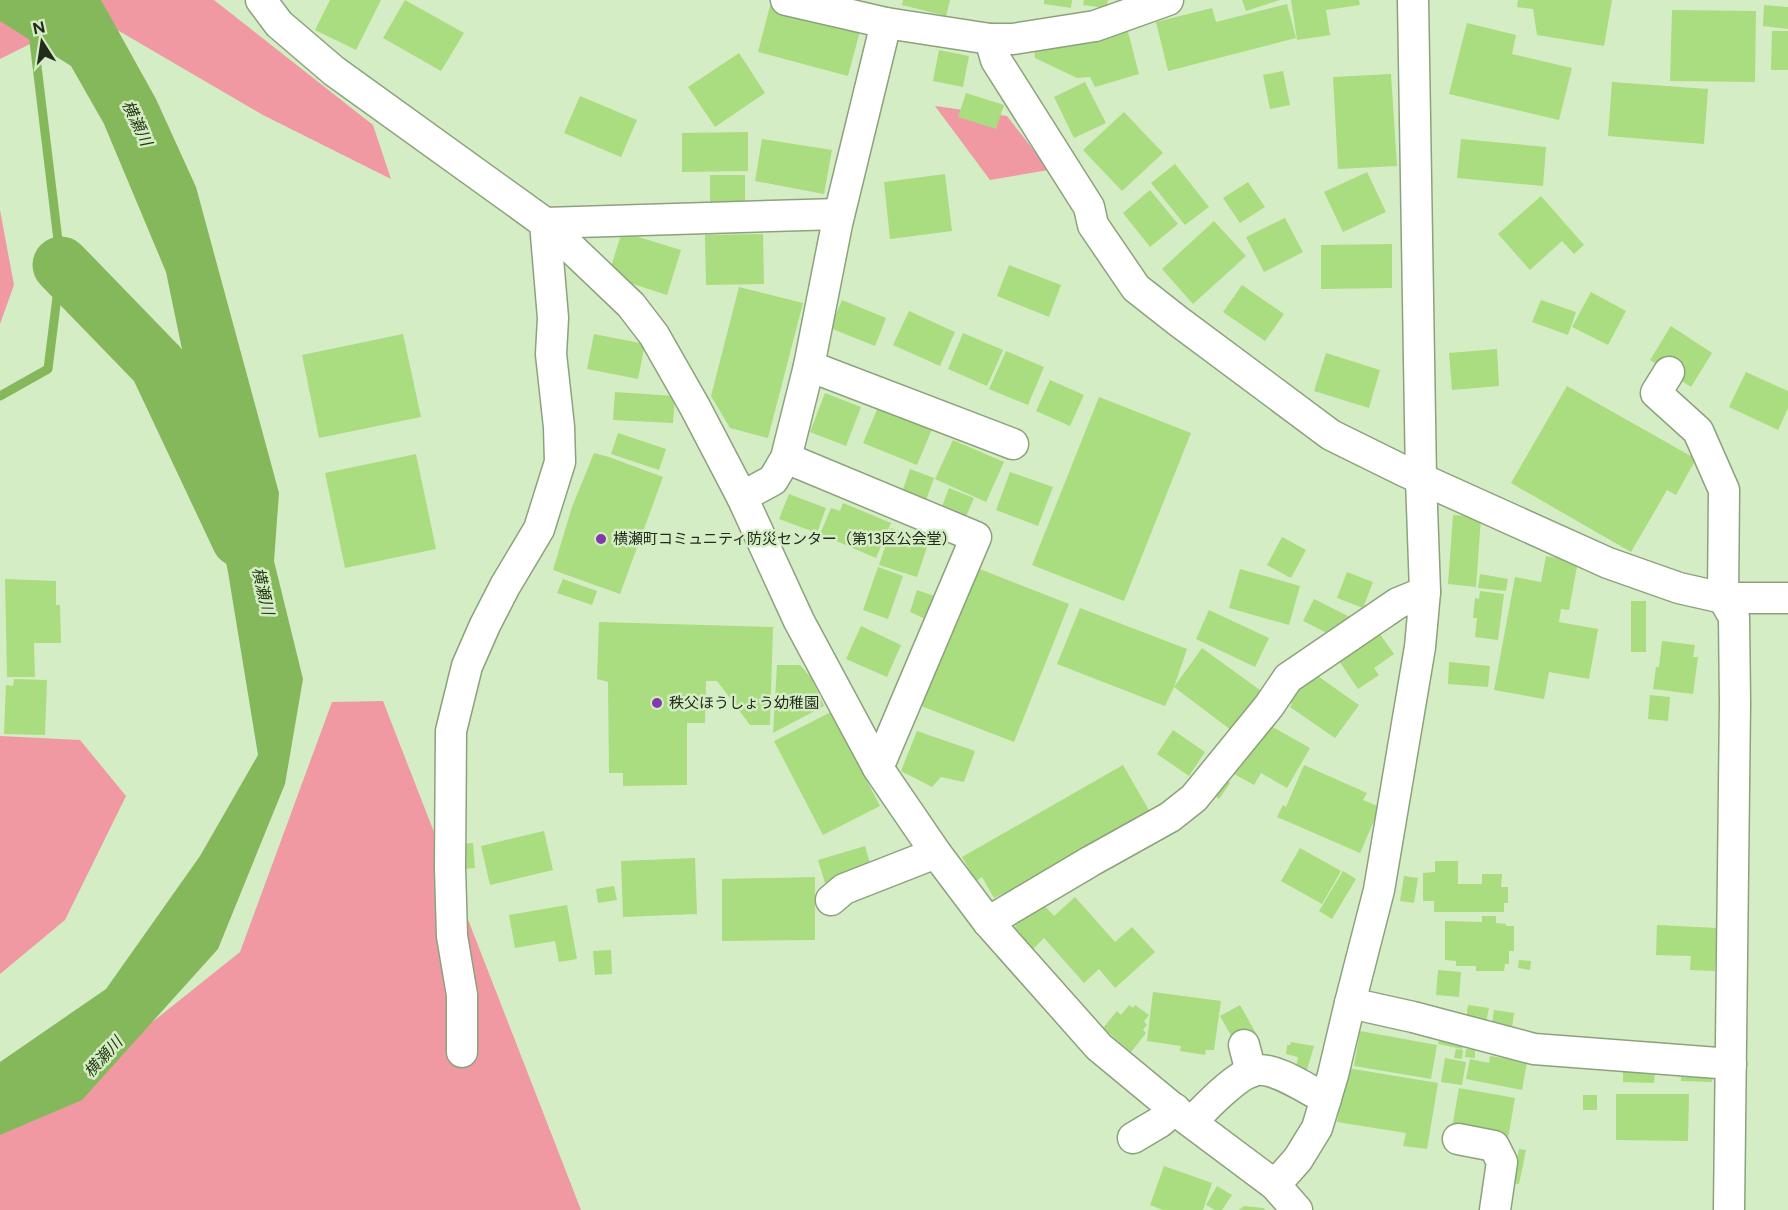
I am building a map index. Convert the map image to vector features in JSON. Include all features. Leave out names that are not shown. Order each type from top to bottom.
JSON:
[{"type":"street","points":[[261,0],[279,24],[334,71],[545,223],[631,305],[654,335],[695,407],[742,497],[799,621],[878,768],[936,853],[988,922],[1099,1047],[1183,1116],[1275,1185],[1297,1210]]},
{"type":"street","points":[[786,0],[886,23],[990,39],[1013,39],[1095,26],[1168,0]]},
{"type":"street","points":[[1275,1185],[1298,1159],[1317,1128],[1326,1098],[1380,890],[1420,647],[1425,592],[1413,0]]},
{"type":"street","points":[[742,497],[773,480],[786,458],[809,366],[839,214],[886,23]]},
{"type":"street","points":[[990,39],[996,60],[1089,207],[1093,225],[1136,288],[1331,435],[1404,471],[1608,563],[1678,588],[1723,598],[1788,598]]},
{"type":"street","points":[[545,223],[839,214]]},
{"type":"street","points":[[462,1052],[462,995],[453,936],[450,868],[451,730],[467,666],[484,625],[540,529],[560,462],[559,427],[551,354],[553,318],[545,223]]},
{"type":"street","points":[[809,366],[1013,444]]},
{"type":"street","points":[[1668,372],[1656,393],[1698,431],[1724,490],[1723,598],[1734,617],[1729,1210]]},
{"type":"street","points":[[786,458],[976,537],[878,768]]},
{"type":"street","points":[[988,922],[1170,817],[1194,798],[1269,706],[1288,678],[1398,603],[1425,592]]},
{"type":"street","points":[[831,900],[844,890],[936,853]]},
{"type":"street","points":[[1350,1003],[1533,1049],[1731,1064]]},
{"type":"street","points":[[1133,1138],[1160,1122],[1183,1116],[1236,1081],[1243,1075],[1247,1058],[1257,1070],[1270,1072],[1326,1098]]},
{"type":"street","points":[[1458,1139],[1494,1146],[1502,1162],[1496,1210]]},
{"type":"shaded area","points":[[0,0],[214,0],[373,125],[391,179],[263,115],[90,14],[0,59]]},
{"type":"shaded area","points":[[935,106],[1007,116],[1049,170],[990,180]]},
{"type":"shaded area","points":[[0,210],[14,285],[0,324]]},
{"type":"shaded area","points":[[383,701],[581,1210],[0,1210],[0,1104],[121,1047],[240,952],[332,702]]},
{"type":"shaded area","points":[[0,736],[80,740],[126,796],[65,920],[0,974]]},
{"type":"water","name":"横瀬川","points":[[0,0],[101,0],[156,99],[196,187],[279,493],[274,561],[303,679],[285,784],[218,949],[82,1100],[0,1135],[0,1062],[106,989],[200,856],[258,755],[228,572],[166,272],[104,124],[71,66],[0,21]]},
{"type":"building","points":[[330,0],[381,0],[356,50],[315,30]]},
{"type":"building","points":[[405,0],[464,33],[441,71],[383,38]]},
{"type":"building","points":[[903,0],[950,0],[946,16],[902,5]]},
{"type":"building","points":[[1044,0],[1072,0],[1071,8],[1044,4]]},
{"type":"building","points":[[1084,0],[1108,0],[1106,8],[1083,5]]},
{"type":"building","points":[[1242,0],[1280,0],[1246,11]]},
{"type":"building","points":[[1291,0],[1359,0],[1360,5],[1326,10],[1330,35],[1297,40]]},
{"type":"building","points":[[1518,0],[1612,0],[1604,46],[1537,35],[1533,9],[1517,7]]},
{"type":"building","points":[[1287,4],[1296,38],[1168,71],[1156,22],[1212,8],[1216,22]]},
{"type":"building","points":[[1764,5],[1788,7],[1788,29],[1763,26]]},
{"type":"building","points":[[770,6],[860,31],[848,76],[758,52]]},
{"type":"building","points":[[1672,10],[1756,11],[1755,82],[1670,81]]},
{"type":"building","points":[[1467,23],[1516,35],[1512,54],[1572,68],[1559,120],[1449,94]]},
{"type":"building","points":[[1127,28],[1139,74],[1095,87],[1090,77],[1077,78],[1035,58],[1034,46]]},
{"type":"building","points":[[1772,31],[1788,31],[1788,70],[1771,70]]},
{"type":"building","points":[[939,50],[969,56],[963,87],[933,81]]},
{"type":"building","points":[[739,53],[765,93],[715,127],[688,87]]},
{"type":"building","points":[[1283,71],[1290,105],[1270,109],[1263,75]]},
{"type":"building","points":[[1391,74],[1397,166],[1338,169],[1333,77]]},
{"type":"building","points":[[1085,82],[1106,123],[1074,138],[1054,97]]},
{"type":"building","points":[[1612,82],[1708,89],[1704,144],[1608,136]]},
{"type":"building","points":[[966,93],[1004,105],[996,129],[958,117]]},
{"type":"building","points":[[580,96],[637,120],[621,157],[564,133]]},
{"type":"building","points":[[1124,112],[1163,153],[1122,191],[1083,150]]},
{"type":"building","points":[[748,132],[748,171],[682,172],[682,133]]},
{"type":"building","points":[[762,139],[832,150],[824,194],[755,181]]},
{"type":"building","points":[[1461,139],[1546,147],[1543,186],[1457,178]]},
{"type":"building","points":[[1175,164],[1209,207],[1185,225],[1151,183]]},
{"type":"building","points":[[1367,172],[1386,212],[1343,232],[1324,192]]},
{"type":"building","points":[[945,174],[952,231],[890,239],[884,182]]},
{"type":"building","points":[[710,175],[745,175],[745,214],[710,207]]},
{"type":"building","points":[[1248,182],[1265,207],[1240,223],[1223,198]]},
{"type":"building","points":[[1150,190],[1178,224],[1150,247],[1123,213]]},
{"type":"building","points":[[1541,196],[1584,245],[1574,254],[1562,241],[1530,270],[1498,234]]},
{"type":"building","points":[[1285,218],[1303,252],[1264,272],[1246,237]]},
{"type":"building","points":[[1214,221],[1246,256],[1193,304],[1162,269]]},
{"type":"building","points":[[622,232],[681,250],[667,295],[608,276]]},
{"type":"building","points":[[763,234],[764,284],[706,285],[705,235]]},
{"type":"building","points":[[1392,244],[1392,288],[1321,289],[1321,245]]},
{"type":"building","points":[[1009,265],[1061,285],[1049,317],[997,296]]},
{"type":"building","points":[[1242,285],[1284,314],[1265,341],[1223,312]]},
{"type":"building","points":[[739,287],[803,303],[768,438],[730,428],[711,396]]},
{"type":"building","points":[[1591,292],[1626,311],[1608,345],[1572,327]]},
{"type":"building","points":[[842,300],[886,318],[875,346],[830,328]]},
{"type":"building","points":[[1541,300],[1576,312],[1568,335],[1532,322]]},
{"type":"building","points":[[909,311],[955,332],[940,366],[893,345]]},
{"type":"building","points":[[1671,326],[1712,353],[1691,387],[1650,360]]},
{"type":"building","points":[[963,333],[1003,350],[987,386],[948,369]]},
{"type":"building","points":[[403,334],[421,417],[319,438],[302,355]]},
{"type":"building","points":[[594,334],[645,344],[638,379],[587,369]]},
{"type":"building","points":[[1497,349],[1499,386],[1452,390],[1449,353]]},
{"type":"building","points":[[1006,351],[1044,367],[1028,405],[989,389]]},
{"type":"building","points":[[1326,353],[1380,370],[1369,408],[1314,391]]},
{"type":"building","points":[[1746,372],[1788,391],[1788,408],[1778,430],[1729,407]]},
{"type":"building","points":[[1050,380],[1084,395],[1070,426],[1036,411]]},
{"type":"building","points":[[1567,386],[1696,459],[1676,495],[1667,490],[1631,552],[1511,483]]},
{"type":"building","points":[[615,392],[675,396],[673,423],[613,420]]},
{"type":"building","points":[[825,393],[861,407],[846,446],[810,432]]},
{"type":"building","points":[[1099,397],[1191,433],[1124,601],[1032,565]]},
{"type":"building","points":[[878,407],[932,429],[917,465],[863,443]]},
{"type":"building","points":[[618,433],[666,449],[659,470],[611,454]]},
{"type":"building","points":[[953,440],[1004,462],[986,502],[935,479]]},
{"type":"building","name":"横瀬町コミュニティ防災センター（第13区公会堂）","points":[[594,453],[663,477],[620,594],[553,570],[572,507]]},
{"type":"building","points":[[416,454],[436,549],[345,568],[325,473]]},
{"type":"building","points":[[910,469],[934,478],[926,500],[902,492]]},
{"type":"building","points":[[1010,472],[1053,487],[1038,526],[996,510]]},
{"type":"building","points":[[949,488],[974,498],[965,519],[941,509]]},
{"type":"building","points":[[789,494],[826,508],[817,533],[779,519]]},
{"type":"building","points":[[843,503],[891,523],[876,558],[820,534],[831,508],[840,511]]},
{"type":"building","points":[[1453,515],[1481,517],[1476,587],[1448,584]]},
{"type":"building","points":[[891,528],[929,541],[917,577],[879,565]]},
{"type":"building","points":[[1282,537],[1306,550],[1291,578],[1267,565]]},
{"type":"building","points":[[1546,556],[1578,561],[1569,610],[1561,609],[1559,622],[1598,629],[1589,679],[1549,672],[1544,699],[1494,690],[1515,577],[1541,582]]},
{"type":"building","points":[[878,567],[903,576],[888,619],[863,610]]},
{"type":"building","points":[[977,568],[1069,604],[1014,742],[921,706]]},
{"type":"building","points":[[1240,569],[1300,586],[1289,625],[1229,608]]},
{"type":"building","points":[[1347,572],[1373,582],[1363,608],[1337,598]]},
{"type":"building","points":[[1480,574],[1508,579],[1506,591],[1478,588]]},
{"type":"building","points":[[5,579],[56,581],[56,605],[60,605],[61,643],[34,643],[35,677],[7,677]]},
{"type":"building","points":[[563,579],[597,591],[592,605],[557,593]]},
{"type":"building","points":[[917,590],[940,598],[934,623],[910,612]]},
{"type":"building","points":[[1480,591],[1504,594],[1498,640],[1475,637],[1477,618],[1473,618],[1475,598],[1479,599]]},
{"type":"building","points":[[1314,599],[1350,617],[1339,639],[1303,621]]},
{"type":"building","points":[[1631,601],[1646,601],[1646,652],[1631,652]]},
{"type":"building","points":[[1080,608],[1187,649],[1165,706],[1057,664]]},
{"type":"building","points":[[1209,610],[1269,638],[1255,667],[1196,639]]},
{"type":"building","name":"秩父ほうしょう幼稚園","points":[[599,622],[773,627],[770,725],[750,725],[717,681],[706,681],[705,723],[687,723],[687,785],[623,786],[623,773],[609,773],[608,682],[597,679]]},
{"type":"building","points":[[861,626],[901,645],[887,677],[846,659]]},
{"type":"building","points":[[1375,627],[1394,654],[1374,668],[1379,675],[1358,689],[1335,655]]},
{"type":"building","points":[[1662,641],[1695,645],[1693,657],[1698,657],[1693,694],[1653,689],[1656,667],[1659,667]]},
{"type":"building","points":[[1202,648],[1268,696],[1239,736],[1174,687]]},
{"type":"building","points":[[1449,662],[1490,666],[1488,687],[1448,684]]},
{"type":"building","points":[[777,665],[800,665],[812,679],[824,706],[773,733]]},
{"type":"building","points":[[1312,672],[1359,705],[1335,738],[1290,707],[1292,704],[1286,699],[1293,688],[1298,691]]},
{"type":"building","points":[[14,679],[47,680],[45,735],[4,734],[6,685],[13,686]]},
{"type":"building","points":[[1650,695],[1670,697],[1668,721],[1648,719]]},
{"type":"building","points":[[831,712],[880,806],[823,835],[774,741]]},
{"type":"building","points":[[1264,722],[1310,748],[1287,788],[1261,773],[1254,785],[1234,774]]},
{"type":"building","points":[[1173,730],[1205,752],[1189,776],[1157,754]]},
{"type":"building","points":[[917,731],[975,751],[964,782],[941,777],[932,787],[901,771]]},
{"type":"building","points":[[1123,765],[1154,819],[1007,903],[1002,894],[994,898],[982,877],[976,881],[962,857]]},
{"type":"building","points":[[1304,765],[1367,793],[1363,800],[1380,807],[1360,853],[1277,817],[1283,805],[1286,807]]},
{"type":"building","points":[[1220,776],[1230,783],[1219,799],[1209,791]]},
{"type":"building","points":[[544,831],[553,870],[490,885],[481,846]]},
{"type":"building","points":[[473,843],[475,868],[463,869],[461,844]]},
{"type":"building","points":[[865,846],[872,870],[825,883],[818,860]]},
{"type":"building","points":[[1300,848],[1341,871],[1322,904],[1281,881]]},
{"type":"building","points":[[695,858],[697,914],[623,917],[621,861]]},
{"type":"building","points":[[1435,861],[1458,861],[1458,884],[1482,884],[1482,874],[1502,874],[1501,887],[1508,887],[1508,903],[1504,903],[1504,912],[1434,912],[1434,901],[1423,901],[1423,873],[1435,872]]},
{"type":"building","points":[[1343,871],[1356,879],[1332,919],[1319,911]]},
{"type":"building","points":[[1404,876],[1418,878],[1414,903],[1400,901]]},
{"type":"building","points":[[815,877],[815,940],[722,941],[722,879]]},
{"type":"building","points":[[614,886],[617,900],[598,903],[596,889]]},
{"type":"building","points":[[1075,897],[1115,942],[1132,927],[1155,952],[1115,988],[1099,969],[1084,983],[1044,938],[1032,950],[1013,928],[1041,902],[1054,916]]},
{"type":"building","points":[[567,905],[577,959],[559,962],[555,941],[515,948],[509,915]]},
{"type":"building","points":[[1482,916],[1496,916],[1496,923],[1514,926],[1514,951],[1509,951],[1509,964],[1505,964],[1504,971],[1476,971],[1476,966],[1456,966],[1456,961],[1445,960],[1445,921],[1482,922]]},
{"type":"building","points":[[1657,925],[1717,928],[1715,971],[1690,970],[1691,956],[1656,955]]},
{"type":"building","points":[[611,950],[612,974],[595,975],[593,951]]},
{"type":"building","points":[[1519,960],[1531,961],[1530,970],[1518,968]]},
{"type":"building","points":[[1438,970],[1461,972],[1459,997],[1436,995]]},
{"type":"building","points":[[1153,992],[1221,1001],[1214,1050],[1206,1050],[1205,1055],[1180,1051],[1181,1046],[1147,1041]]},
{"type":"building","points":[[1129,1005],[1133,1008],[1135,1005],[1149,1015],[1144,1021],[1147,1025],[1143,1030],[1146,1033],[1131,1052],[1103,1028],[1117,1011],[1121,1015]]},
{"type":"building","points":[[1240,1005],[1257,1035],[1237,1046],[1220,1016]]},
{"type":"building","points":[[1468,1005],[1489,1008],[1486,1022],[1466,1019]]},
{"type":"building","points":[[1494,1010],[1514,1013],[1512,1028],[1492,1024]]},
{"type":"building","points":[[1360,1031],[1437,1045],[1431,1079],[1354,1066]]},
{"type":"building","points":[[1440,1037],[1464,1041],[1462,1049],[1438,1044]]},
{"type":"building","points":[[1291,1042],[1314,1046],[1306,1073],[1295,1072],[1298,1057],[1286,1054],[1287,1045]]},
{"type":"building","points":[[1456,1049],[1463,1050],[1462,1059],[1454,1058]]},
{"type":"building","points":[[1466,1049],[1475,1050],[1475,1058],[1465,1057]]},
{"type":"building","points":[[1490,1056],[1527,1062],[1522,1090],[1466,1079],[1470,1059],[1489,1063]]},
{"type":"building","points":[[1445,1058],[1466,1062],[1462,1085],[1441,1082]]},
{"type":"building","points":[[1347,1068],[1438,1083],[1427,1149],[1403,1146],[1406,1133],[1337,1122]]},
{"type":"building","points":[[1681,1070],[1713,1071],[1712,1082],[1681,1081]]},
{"type":"building","points":[[1623,1071],[1655,1071],[1654,1083],[1623,1082]]},
{"type":"building","points":[[1459,1088],[1515,1098],[1508,1138],[1452,1128]]},
{"type":"building","points":[[1616,1094],[1689,1094],[1688,1141],[1616,1140]]},
{"type":"building","points":[[1583,1095],[1597,1095],[1597,1110],[1583,1110]]},
{"type":"building","points":[[1519,1149],[1526,1150],[1519,1184],[1513,1183]]},
{"type":"building","points":[[1164,1166],[1212,1183],[1203,1210],[1163,1210],[1150,1205]]},
{"type":"building","points":[[1217,1186],[1232,1195],[1222,1210],[1215,1210],[1206,1205]]},
{"type":"building","points":[[1244,1206],[1263,1208],[1266,1210],[1239,1210]]},
{"type":"waterway","points":[[0,396],[48,369],[61,265],[33,33]]},
{"type":"waterway","points":[[61,265],[158,365],[240,539]]},
{"type":"place","name":"横瀬町コミュニティ防災センター（第13区公会堂）","points":[[601,539]]},
{"type":"place","name":"秩父ほうしょう幼稚園","points":[[657,703]]}]
